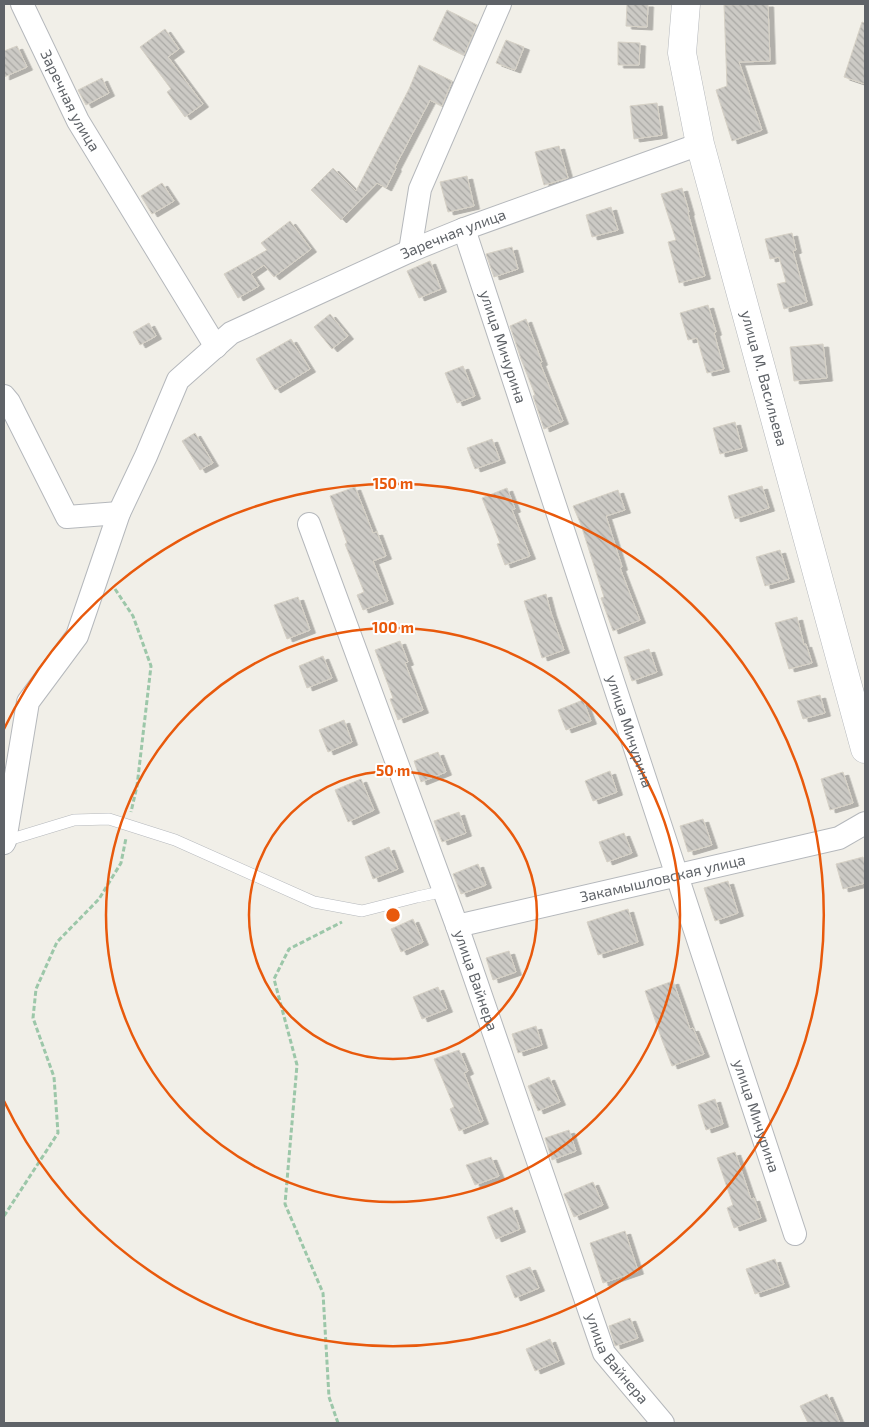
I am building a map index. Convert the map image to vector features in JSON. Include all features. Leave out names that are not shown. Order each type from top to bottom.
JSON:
[{"type":"street","name":"Заречная улица","points":[[22,4],[78,121],[216,347]]},
{"type":"street","points":[[410,251],[420,189],[500,4]]},
{"type":"street","name":"улица М. Васильева","points":[[686,4],[682,53],[700,144],[865,749]]},
{"type":"street","name":"Заречная улица","points":[[4,842],[28,702],[77,636],[119,513],[146,456],[178,380],[231,333],[410,251],[464,229],[700,144]]},
{"type":"street","name":"улица Мичурина","points":[[464,229],[795,1234]]},
{"type":"street","points":[[4,396],[9,402],[67,517],[119,513]]},
{"type":"street","name":"улица Вайнера","points":[[309,524],[445,891],[604,1353],[663,1423]]},
{"type":"street","name":"Закамышловская улица","points":[[457,926],[839,838],[865,823]]},
{"type":"lane","points":[[4,842],[74,820],[108,819],[176,840],[314,902],[362,912],[445,891]]},
{"type":"path","points":[[4,1216],[58,1133],[54,1077],[34,1018],[36,989],[56,942],[99,900],[121,863],[137,786],[151,666],[132,616],[100,568]]},
{"type":"path","points":[[338,1423],[329,1397],[323,1293],[285,1204],[297,1065],[274,979],[289,949],[362,912]]},
{"type":"building","points":[[627,4],[648,4],[647,27],[626,26]]},
{"type":"building","points":[[768,4],[770,61],[739,62],[762,130],[732,141],[716,90],[727,86],[724,5]]},
{"type":"building","points":[[447,10],[477,25],[464,55],[433,40]]},
{"type":"building","points":[[862,22],[865,23],[865,84],[844,77]]},
{"type":"building","points":[[165,29],[179,49],[168,57],[203,104],[185,117],[167,92],[171,89],[140,47]]},
{"type":"building","points":[[506,40],[524,47],[515,70],[496,63]]},
{"type":"building","points":[[618,42],[640,43],[639,65],[618,65]]},
{"type":"building","points":[[17,46],[27,67],[4,77],[4,51]]},
{"type":"building","points":[[419,65],[452,81],[442,106],[430,100],[386,188],[377,183],[341,220],[311,190],[333,168],[356,191],[409,89]]},
{"type":"building","points":[[102,78],[109,93],[86,105],[78,90]]},
{"type":"building","points":[[657,103],[662,135],[634,139],[630,106]]},
{"type":"building","points":[[559,146],[568,178],[544,185],[535,152]]},
{"type":"building","points":[[467,176],[474,206],[448,212],[440,182]]},
{"type":"building","points":[[162,183],[174,201],[152,214],[141,196]]},
{"type":"building","points":[[682,188],[705,276],[679,283],[668,242],[676,240],[661,194]]},
{"type":"building","points":[[611,207],[618,230],[592,237],[586,215]]},
{"type":"building","points":[[290,221],[311,249],[274,277],[264,265],[251,274],[259,286],[238,298],[224,274],[267,250],[261,243]]},
{"type":"building","points":[[792,233],[796,250],[793,251],[807,302],[784,309],[777,284],[786,282],[779,257],[770,259],[765,239]]},
{"type":"building","points":[[512,247],[518,269],[494,277],[486,254]]},
{"type":"building","points":[[430,261],[441,289],[419,298],[407,271]]},
{"type":"building","points":[[708,305],[724,369],[707,373],[697,338],[688,340],[680,313]]},
{"type":"building","points":[[330,314],[348,336],[332,349],[314,327]]},
{"type":"building","points":[[526,319],[542,362],[540,363],[563,421],[544,429],[533,396],[535,395],[510,326]]},
{"type":"building","points":[[149,323],[156,336],[140,345],[133,332]]},
{"type":"building","points":[[291,339],[310,369],[275,390],[256,359]]},
{"type":"building","points":[[823,344],[827,378],[794,381],[790,347]]},
{"type":"building","points":[[463,366],[475,396],[457,403],[445,373]]},
{"type":"building","points":[[735,422],[742,448],[720,454],[713,428]]},
{"type":"building","points":[[195,433],[213,463],[200,470],[182,441]]},
{"type":"building","points":[[492,439],[500,460],[475,469],[467,448]]},
{"type":"building","points":[[762,486],[769,508],[735,519],[728,496]]},
{"type":"building","points":[[355,487],[373,533],[377,532],[386,556],[373,561],[388,601],[363,610],[357,595],[364,592],[345,544],[347,543],[330,496]]},
{"type":"building","points":[[507,488],[515,509],[512,510],[530,556],[505,565],[497,544],[500,543],[482,498]]},
{"type":"building","points":[[618,490],[625,510],[606,516],[622,567],[620,568],[640,620],[613,631],[601,598],[604,597],[581,525],[573,506]]},
{"type":"building","points":[[780,550],[789,579],[765,586],[756,557]]},
{"type":"building","points":[[546,594],[564,650],[542,658],[524,601]]},
{"type":"building","points":[[298,597],[310,630],[287,639],[274,605]]},
{"type":"building","points":[[797,617],[804,645],[806,644],[812,663],[789,669],[775,623]]},
{"type":"building","points":[[400,641],[408,662],[405,663],[423,710],[398,720],[390,699],[393,698],[375,650]]},
{"type":"building","points":[[649,649],[657,672],[632,681],[624,657]]},
{"type":"building","points":[[323,656],[332,678],[307,688],[299,666]]},
{"type":"building","points":[[820,695],[825,713],[803,719],[797,701]]},
{"type":"building","points":[[583,700],[591,721],[566,730],[558,710]]},
{"type":"building","points":[[344,720],[352,742],[328,752],[319,730]]},
{"type":"building","points":[[438,752],[446,772],[421,782],[414,761]]},
{"type":"building","points":[[610,771],[617,792],[593,801],[585,781]]},
{"type":"building","points":[[843,772],[853,803],[830,810],[821,779]]},
{"type":"building","points":[[361,779],[374,810],[348,822],[335,790]]},
{"type":"building","points":[[459,812],[466,833],[442,842],[434,821]]},
{"type":"building","points":[[703,819],[712,845],[688,852],[680,826]]},
{"type":"building","points":[[624,833],[632,853],[607,862],[599,842]]},
{"type":"building","points":[[389,847],[398,869],[373,879],[365,857]]},
{"type":"building","points":[[863,857],[865,883],[843,889],[836,864]]},
{"type":"building","points":[[478,864],[486,885],[461,894],[453,874]]},
{"type":"building","points":[[728,881],[738,913],[715,921],[704,888]]},
{"type":"building","points":[[628,909],[638,942],[598,955],[587,922]]},
{"type":"building","points":[[413,919],[423,942],[401,952],[391,929]]},
{"type":"building","points":[[509,951],[516,972],[493,980],[486,958]]},
{"type":"building","points":[[673,981],[690,1029],[693,1028],[704,1054],[672,1066],[645,991]]},
{"type":"building","points":[[438,987],[447,1009],[422,1019],[413,997]]},
{"type":"building","points":[[536,1026],[542,1045],[518,1053],[512,1034]]},
{"type":"building","points":[[459,1050],[468,1071],[464,1073],[483,1121],[459,1131],[450,1109],[454,1107],[434,1059]]},
{"type":"building","points":[[549,1077],[560,1102],[538,1111],[528,1086]]},
{"type":"building","points":[[715,1099],[723,1124],[706,1130],[698,1105]]},
{"type":"building","points":[[569,1130],[576,1151],[552,1160],[545,1138]]},
{"type":"building","points":[[735,1152],[751,1199],[754,1198],[761,1218],[734,1228],[727,1208],[733,1205],[717,1158]]},
{"type":"building","points":[[491,1157],[499,1176],[475,1185],[466,1165]]},
{"type":"building","points":[[593,1182],[603,1205],[574,1217],[564,1194]]},
{"type":"building","points":[[512,1207],[520,1229],[496,1239],[487,1217]]},
{"type":"building","points":[[625,1231],[638,1271],[603,1283],[590,1243]]},
{"type":"building","points":[[775,1259],[784,1284],[755,1294],[746,1269]]},
{"type":"building","points":[[530,1267],[539,1288],[515,1298],[506,1276]]},
{"type":"building","points":[[630,1318],[638,1338],[615,1346],[609,1326]]},
{"type":"building","points":[[550,1339],[559,1361],[535,1371],[526,1349]]},
{"type":"building","points":[[827,1394],[840,1423],[808,1423],[800,1406]]}]
